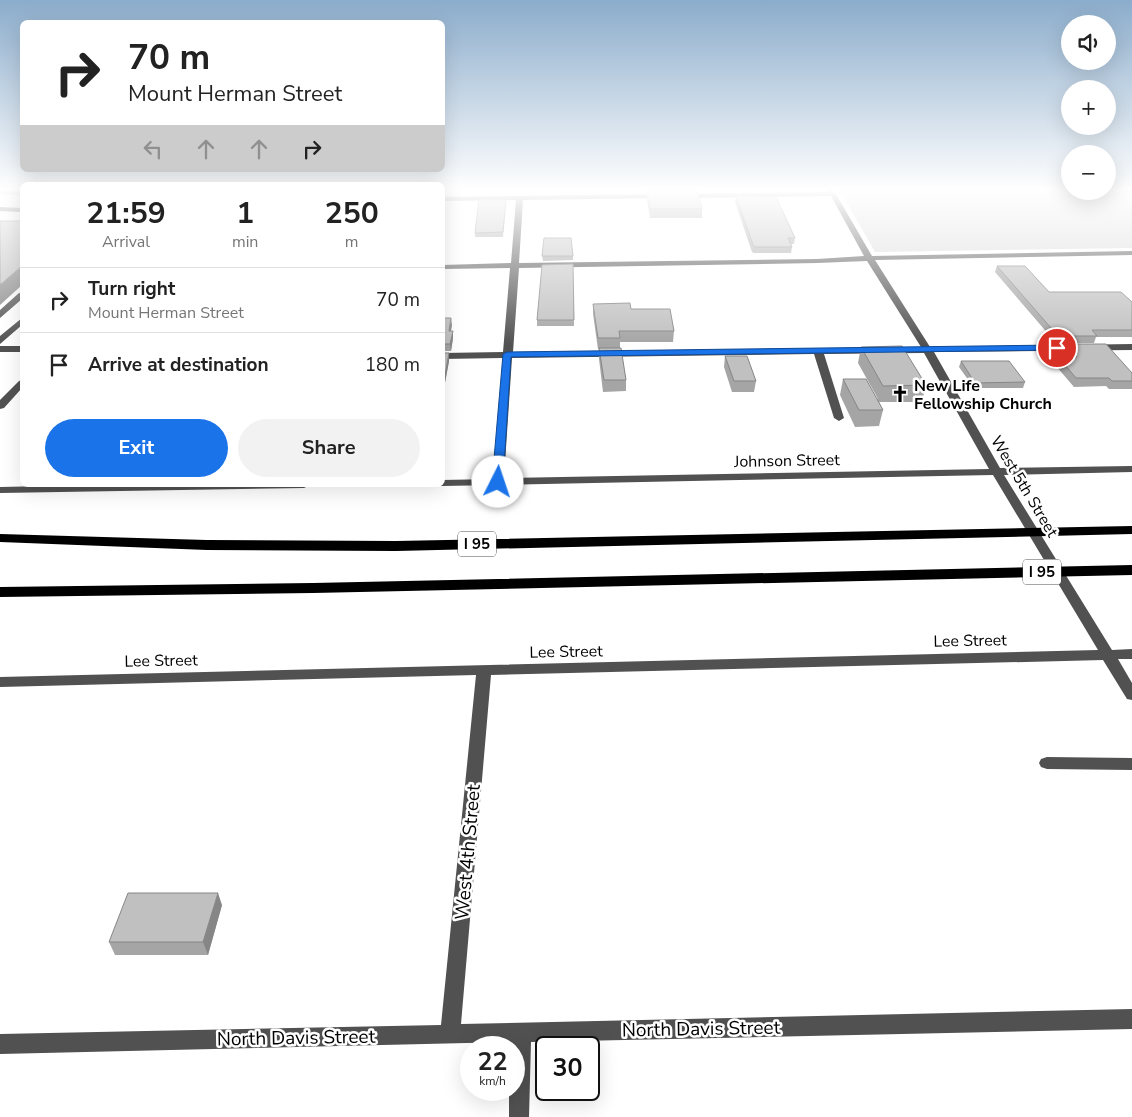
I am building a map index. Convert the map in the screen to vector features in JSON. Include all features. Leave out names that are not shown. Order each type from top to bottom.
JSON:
[{"type":"highway","name":"I 95","points":[[0,538],[197,544],[396,546],[1132,530]]},
{"type":"highway","name":"I 95","points":[[0,592],[313,588],[1132,570]]},
{"type":"street","points":[[498,482],[517,241]]},
{"type":"street","name":"West 5th Street","points":[[860,241],[1132,695]]},
{"type":"street","points":[[445,267],[816,262],[1132,253]]},
{"type":"street","points":[[0,315],[20,297]]},
{"type":"street","points":[[0,341],[20,323]]},
{"type":"street","points":[[445,356],[1132,347]]},
{"type":"street","points":[[0,349],[20,349]]},
{"type":"street","points":[[818,351],[839,418]]},
{"type":"street","points":[[0,406],[20,385]]},
{"type":"street","name":"Johnson Street","points":[[445,482],[1132,469]]},
{"type":"street","points":[[0,490],[182,487]]},
{"type":"street","name":"Lee Street","points":[[0,682],[1132,654]]},
{"type":"street","name":"West 4th Street","points":[[450,1033],[484,670]]},
{"type":"street","points":[[1047,763],[1132,764]]},
{"type":"street","name":"North Davis Street","points":[[0,1044],[1132,1019]]},
{"type":"street","points":[[519,1117],[521,1032]]},
{"type":"shaded area","points":[[869,241],[1132,241],[1132,248],[875,252]]},
{"type":"building","points":[[0,241],[20,241],[20,268],[0,285]]},
{"type":"building","points":[[544,241],[571,241],[573,256],[542,256]]},
{"type":"building","points":[[752,241],[789,241],[792,247],[755,247]]},
{"type":"building","points":[[573,264],[574,320],[537,320],[542,265]]},
{"type":"building","points":[[997,266],[1025,266],[1049,292],[1121,292],[1132,302],[1132,330],[1092,330],[1097,336],[1058,336]]},
{"type":"building","points":[[630,303],[631,309],[670,309],[674,331],[619,331],[620,338],[598,338],[593,304]]},
{"type":"building","points":[[445,318],[451,318],[449,331],[453,331],[450,344],[445,344]]},
{"type":"building","points":[[1066,344],[1106,344],[1132,373],[1132,381],[1112,381],[1109,378],[1076,378],[1059,358],[1077,357]]},
{"type":"building","points":[[902,346],[926,385],[883,386],[861,347]]},
{"type":"building","points":[[599,348],[621,348],[626,380],[604,380]]},
{"type":"building","points":[[445,353],[449,353],[445,375]]},
{"type":"building","points":[[725,356],[747,356],[756,381],[734,381]]},
{"type":"building","points":[[961,361],[1009,361],[1025,382],[975,383]]},
{"type":"building","points":[[843,379],[866,379],[883,410],[859,410]]},
{"type":"building","points":[[128,893],[218,893],[203,942],[109,942]]},
{"type":"place","name":"New Life Fellowship Church","points":[[900,394]]},
{"type":"route","points":[[498,482],[507,354],[1057,348]]}]
